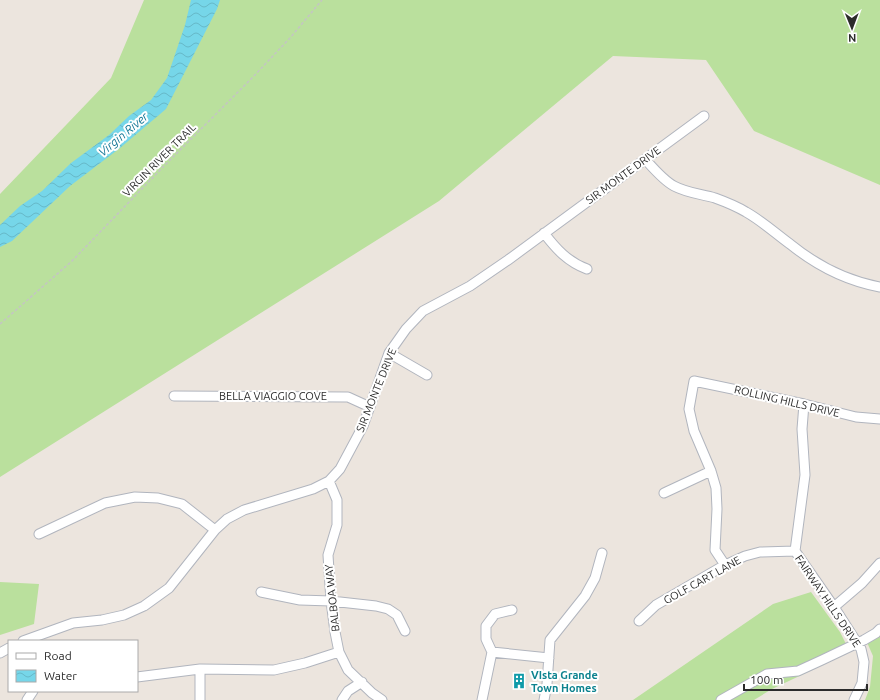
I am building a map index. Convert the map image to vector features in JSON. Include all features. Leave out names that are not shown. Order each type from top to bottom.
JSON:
[{"type":"street","name":"SIR MONTE DRIVE","points":[[26,640],[73,623],[102,620],[124,614],[144,606],[169,588],[215,530],[227,519],[244,510],[313,489],[329,481],[340,469],[363,426],[389,353],[406,329],[423,311],[470,286],[704,116]]},
{"type":"street","points":[[645,159],[662,177],[679,189],[731,204],[761,221],[809,258],[823,266],[852,279],[880,286]]},
{"type":"street","points":[[544,233],[557,250],[566,258],[587,269]]},
{"type":"street","points":[[389,353],[427,375]]},
{"type":"street","name":"ROLLING HILLS DRIVE","points":[[711,471],[694,431],[689,409],[694,381],[804,404],[856,417],[880,419]]},
{"type":"street","name":"BELLA VIAGGIO COVE","points":[[174,396],[348,397],[370,407]]},
{"type":"street","name":"FAIRWAY HILLS DRIVE","points":[[804,404],[802,429],[805,476],[795,551],[861,649],[864,662],[862,683],[854,700]]},
{"type":"street","points":[[664,493],[711,471],[716,488],[717,509],[715,550],[725,565]]},
{"type":"street","name":"BALBOA WAY","points":[[329,481],[337,500],[337,525],[328,555],[331,601],[339,652],[348,670],[372,693],[382,700]]},
{"type":"street","points":[[39,534],[105,503],[135,497],[158,498],[182,504],[215,530]]},
{"type":"street","name":"GOLF CART LANE","points":[[639,621],[656,605],[725,565],[745,556],[760,552],[795,551]]},
{"type":"street","points":[[544,700],[547,684],[550,640],[585,596],[595,578],[602,553]]},
{"type":"street","points":[[834,607],[862,583],[880,563]]},
{"type":"street","points":[[261,592],[300,600],[331,601],[376,606],[388,609],[396,615],[405,631]]},
{"type":"street","points":[[482,700],[492,652],[486,639],[486,626],[495,614],[512,610]]},
{"type":"street","points":[[721,700],[767,674],[798,671],[857,644],[880,629]]},
{"type":"street","points":[[138,676],[200,669],[274,670],[305,663],[339,652]]},
{"type":"street","points":[[492,652],[549,658]]},
{"type":"street","points":[[200,669],[200,700]]},
{"type":"street","points":[[342,700],[348,690],[362,682]]},
{"type":"street","points":[[27,700],[33,692]]},
{"type":"path","name":"VIRGIN RIVER TRAIL","points":[[0,324],[14,310],[72,261],[290,38],[322,0]]},
{"type":"green space","points":[[144,0],[880,0],[880,185],[754,131],[706,60],[613,56],[439,201],[0,477],[0,194],[111,78]]},
{"type":"green space","points":[[0,582],[39,584],[34,624],[0,635]]},
{"type":"green space","points":[[811,592],[840,632],[850,652],[772,689],[754,700],[633,700],[773,604]]},
{"type":"green space","points":[[880,628],[880,700],[865,700],[870,687],[873,656],[866,640]]},
{"type":"water","name":"Virgin River","points":[[191,0],[220,0],[217,9],[166,109],[120,148],[70,186],[12,241],[0,247],[0,225],[20,206],[42,191],[71,163],[109,135],[129,116],[151,100],[167,78],[185,25]]},
{"type":"place","name":"VIsta Grande Town Homes","points":[[519,681]]}]
